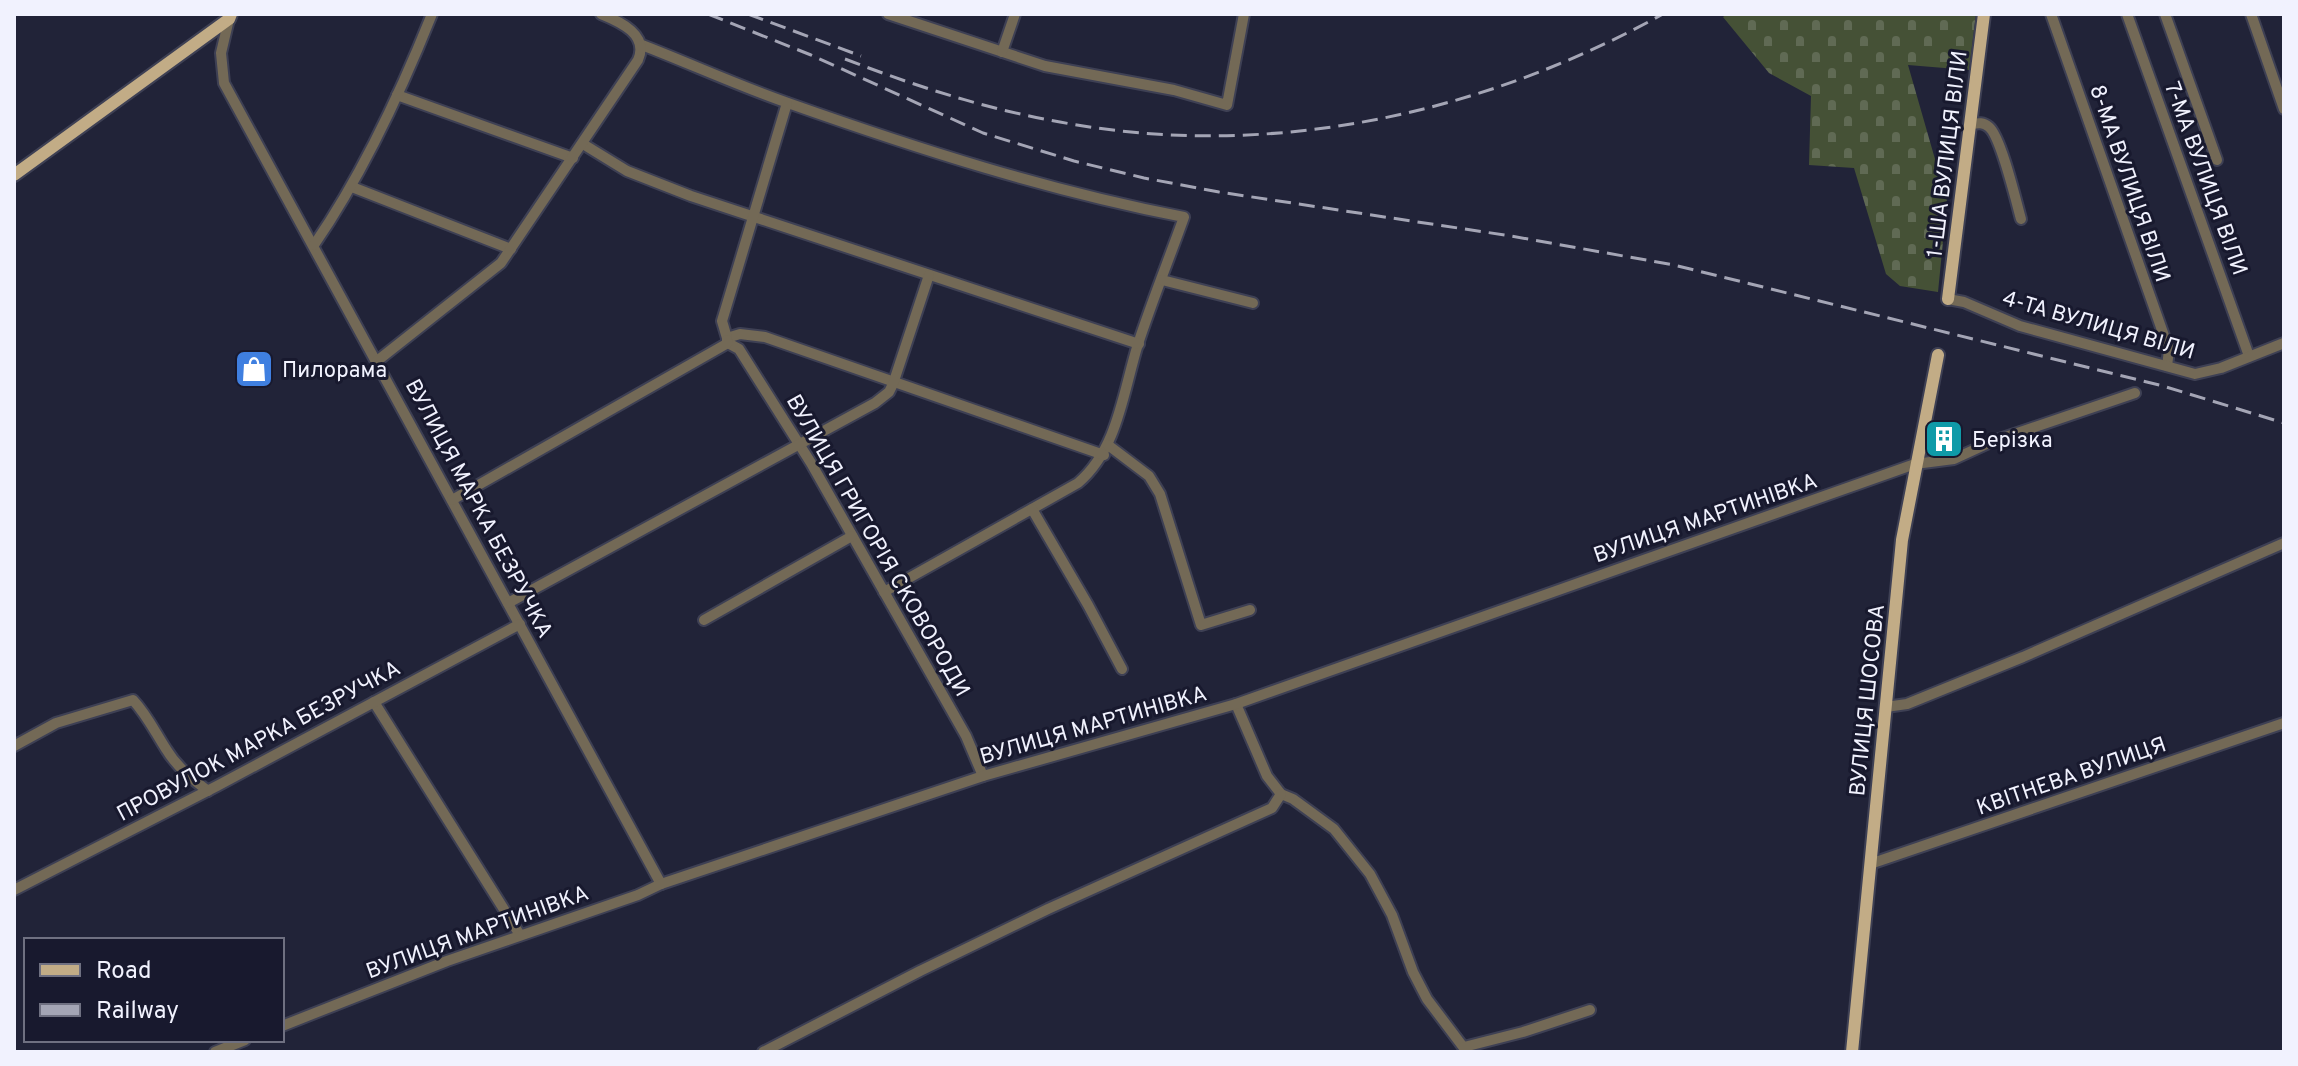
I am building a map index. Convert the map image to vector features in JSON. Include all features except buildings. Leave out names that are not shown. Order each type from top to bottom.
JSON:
[{"type":"main road","name":"1-ША ВУЛИЦЯ ВІЛИ","points":[[1948,299],[1984,14]]},
{"type":"main road","points":[[14,175],[230,16]]},
{"type":"main road","name":"ВУЛИЦЯ ШОСОВА","points":[[1852,1052],[1902,540],[1938,355]]},
{"type":"street","points":[[314,245],[352,187],[432,14]]},
{"type":"street","points":[[377,361],[501,263],[638,60],[642,45],[639,37],[601,14]]},
{"type":"street","points":[[888,14],[1045,66],[1174,90],[1227,105],[1244,14]]},
{"type":"street","points":[[1002,52],[1015,14]]},
{"type":"street","name":"8-МА ВУЛИЦЯ ВІЛИ","points":[[2051,14],[2169,350],[2167,366]]},
{"type":"street","name":"7-МА ВУЛИЦЯ ВІЛИ","points":[[2127,14],[2249,356]]},
{"type":"street","points":[[2165,14],[2217,160]]},
{"type":"street","points":[[2251,14],[2284,109]]},
{"type":"street","name":"ВУЛИЦЯ МАРКА БЕЗРУЧКА","points":[[230,16],[221,53],[224,83],[661,884]]},
{"type":"street","points":[[642,45],[787,103],[976,167],[1112,203],[1184,217],[1106,450],[1095,469],[1078,483],[884,592]]},
{"type":"street","points":[[397,95],[573,158]]},
{"type":"street","points":[[727,340],[722,321],[787,103]]},
{"type":"street","points":[[1971,124],[1981,122],[1996,136],[2021,219]]},
{"type":"street","points":[[583,144],[627,171],[752,217],[1139,344]]},
{"type":"street","points":[[352,187],[511,249]]},
{"type":"street","points":[[508,603],[875,403],[889,392],[893,384],[929,275]]},
{"type":"street","points":[[1162,280],[1253,303]]},
{"type":"street","name":"4-ТА ВУЛИЦЯ ВІЛИ","points":[[1948,299],[1964,302],[2020,326],[2195,374],[2284,343]]},
{"type":"street","points":[[452,500],[727,340],[740,334],[765,337],[893,384],[1106,450],[1149,476],[1160,494],[1201,625],[1250,610]]},
{"type":"street","name":"ВУЛИЦЯ ГРИГОРІЯ СКОВОРОДИ","points":[[727,340],[739,349],[799,443],[966,736],[983,776]]},
{"type":"street","name":"ВУЛИЦЯ МАРТИНІВКА","points":[[284,1025],[661,884],[983,776],[1236,704],[1915,464],[1954,459],[1991,442],[2135,393]]},
{"type":"street","points":[[1032,509],[1122,669]]},
{"type":"street","points":[[704,620],[852,536]]},
{"type":"street","points":[[1886,707],[1907,704],[2023,657],[2284,543]]},
{"type":"street","name":"ПРОВУЛОК МАРКА БЕЗРУЧКА","points":[[14,890],[208,791],[520,624]]},
{"type":"street","points":[[14,746],[56,723],[133,700],[185,774],[208,791]]},
{"type":"street","points":[[374,702],[520,935]]},
{"type":"street","points":[[1236,704],[1267,776],[1281,794],[1293,799],[1334,829],[1370,874],[1392,915],[1413,972],[1427,999],[1465,1049],[1590,1010]]},
{"type":"street","name":"КВІТНЕВА ВУЛИЦЯ","points":[[1870,864],[2284,723]]},
{"type":"street","points":[[763,1052],[991,936],[1272,808],[1281,794]]},
{"type":"street","points":[[215,1052],[240,1042]]},
{"type":"green space","points":[[1727,14],[1976,14],[1969,70],[1908,65],[1947,201],[1938,292],[1900,286],[1886,274],[1854,168],[1809,165],[1811,96],[1769,73],[1723,17]]},
{"type":"railway","points":[[708,14],[811,55],[983,133],[1074,161],[1219,192],[1511,236],[1674,265],[2163,386],[2284,423]]},
{"type":"railway","points":[[748,14],[861,56]]},
{"type":"railway","points":[[845,59],[951,96],[1060,122],[1138,133],[1216,136],[1294,132],[1371,120],[1447,103],[1521,79],[1593,49],[1663,14]]},
{"type":"place","name":"Пилорама","points":[[254,369]]},
{"type":"place","name":"Берізка","points":[[1944,439]]}]
